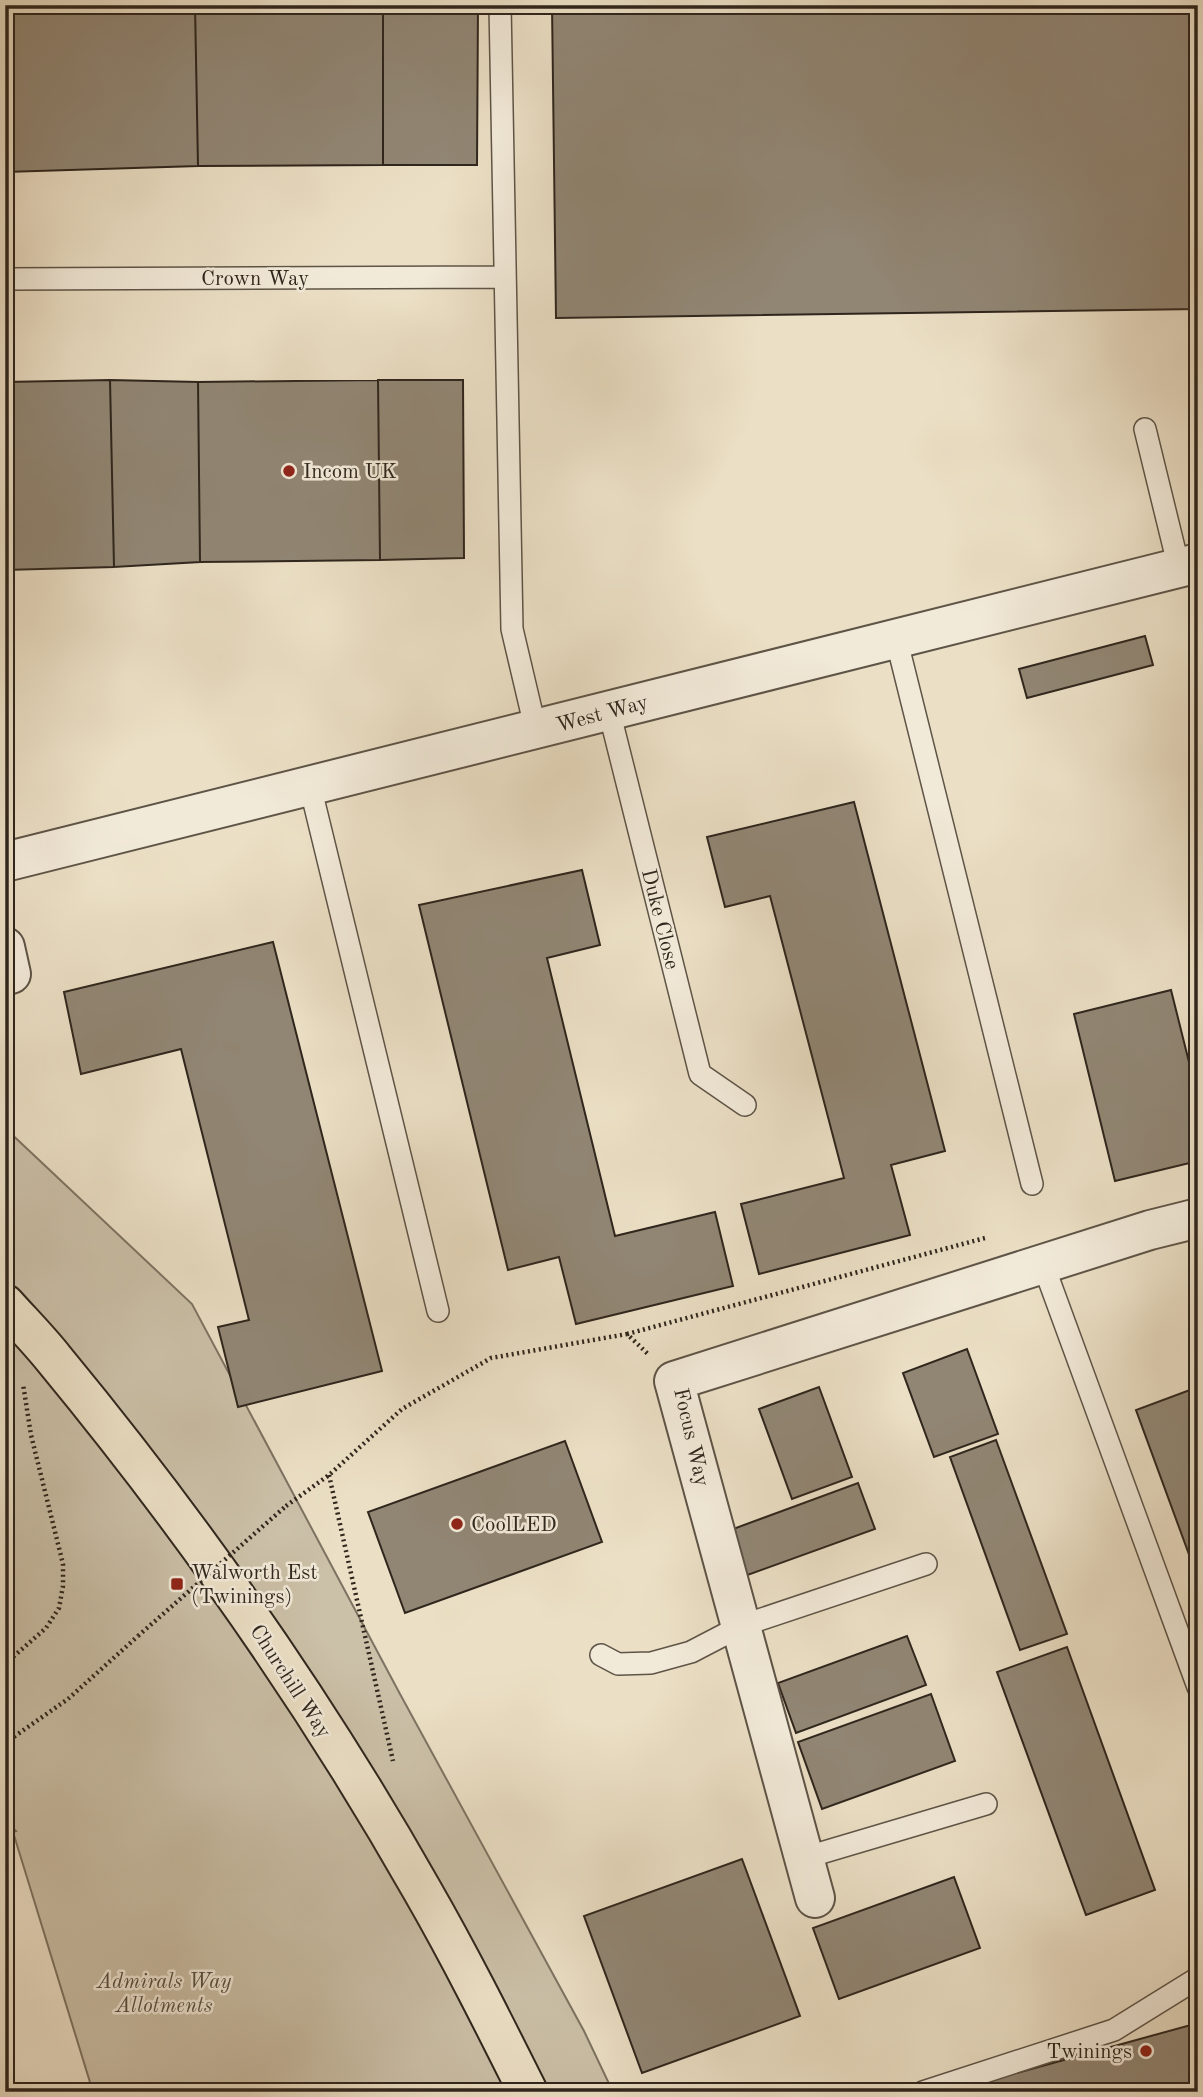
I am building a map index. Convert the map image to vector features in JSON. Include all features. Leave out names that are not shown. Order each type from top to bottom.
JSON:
[{"type":"main road","name":"Churchill Way","points":[[5,1304],[53,1358],[137,1464],[224,1580],[298,1688],[422,1890],[528,2092]]},
{"type":"street","name":"West Way","points":[[5,862],[1188,566]]},
{"type":"street","name":"Focus Way","points":[[815,1898],[674,1381],[1150,1230],[1198,1218]]},
{"type":"lane","points":[[500,5],[512,629],[536,731]]},
{"type":"lane","name":"Crown Way","points":[[5,279],[505,277]]},
{"type":"lane","points":[[1146,429],[1188,566]]},
{"type":"lane","points":[[896,638],[1032,1184]]},
{"type":"lane","name":"Duke Close","points":[[609,710],[699,1074],[745,1105]]},
{"type":"lane","points":[[310,786],[323,880],[438,1311]]},
{"type":"lane","points":[[1043,1264],[1198,1687]]},
{"type":"lane","points":[[601,1654],[618,1664],[650,1663],[691,1651],[741,1626],[926,1564]]},
{"type":"lane","points":[[804,1858],[986,1804]]},
{"type":"lane","points":[[923,2092],[1114,2030],[1198,1978]]},
{"type":"path","points":[[5,1743],[68,1699],[286,1506],[329,1475],[402,1409],[492,1358],[627,1334],[985,1238]]},
{"type":"path","points":[[627,1334],[674,1381]]},
{"type":"path","points":[[5,1664],[46,1628],[59,1608],[63,1586],[63,1564],[31,1435],[23,1380]]},
{"type":"path","points":[[329,1475],[395,1769]]},
{"type":"green space","name":"Admirals Way Allotments","points":[[5,1128],[192,1304],[584,2031],[613,2092],[93,2092],[13,1832],[16,1831],[5,1820]]},
{"type":"building","points":[[5,5],[195,5],[198,166],[5,172]]},
{"type":"building","points":[[195,5],[383,5],[383,165],[198,166]]},
{"type":"building","points":[[383,5],[478,5],[477,165],[383,165]]},
{"type":"building","points":[[552,5],[1198,5],[1198,309],[556,318]]},
{"type":"building","points":[[110,380],[114,567],[5,570],[5,382]]},
{"type":"building","points":[[110,380],[198,382],[200,562],[114,567]]},
{"type":"building","points":[[378,380],[463,380],[464,558],[380,560]]},
{"type":"building","name":"Incom UK","points":[[378,380],[380,560],[200,562],[198,382]]},
{"type":"building","points":[[1145,636],[1153,665],[1027,698],[1019,669]]},
{"type":"building","points":[[854,802],[945,1151],[891,1165],[910,1235],[759,1274],[741,1204],[844,1178],[770,896],[725,907],[707,837]]},
{"type":"building","points":[[582,870],[600,945],[547,958],[615,1236],[715,1212],[733,1286],[576,1324],[559,1257],[508,1270],[419,905]]},
{"type":"building","points":[[273,942],[382,1371],[238,1407],[218,1327],[249,1320],[181,1049],[81,1074],[64,992]]},
{"type":"building","points":[[1171,990],[1198,1098],[1198,1161],[1115,1181],[1074,1014]]},
{"type":"building","points":[[967,1349],[998,1434],[934,1457],[903,1373]]},
{"type":"building","points":[[819,1387],[852,1477],[792,1499],[759,1409]]},
{"type":"building","points":[[1198,1387],[1198,1579],[1136,1410]]},
{"type":"building","points":[[996,1440],[1067,1634],[1020,1650],[950,1457]]},
{"type":"building","points":[[565,1441],[602,1542],[405,1613],[368,1512]]},
{"type":"building","points":[[858,1483],[875,1529],[742,1577],[725,1532]]},
{"type":"building","points":[[907,1636],[926,1685],[796,1733],[778,1683]]},
{"type":"building","points":[[1067,1647],[1155,1890],[1086,1915],[997,1672]]},
{"type":"building","points":[[931,1694],[955,1761],[822,1809],[798,1742]]},
{"type":"building","points":[[742,1859],[800,2016],[642,2073],[584,1916]]},
{"type":"building","points":[[954,1877],[980,1948],[839,1999],[813,1928]]},
{"type":"building","name":"Twinings","points":[[1198,2023],[1198,2092],[995,2092],[991,2080]]},
{"type":"place","name":"Incom UK","points":[[289,471]]},
{"type":"place","name":"CoolLED","points":[[457,1524]]},
{"type":"place","name":"Walworth Est (Twinings)","points":[[177,1584]]},
{"type":"place","name":"Twinings","points":[[1146,2051]]}]
